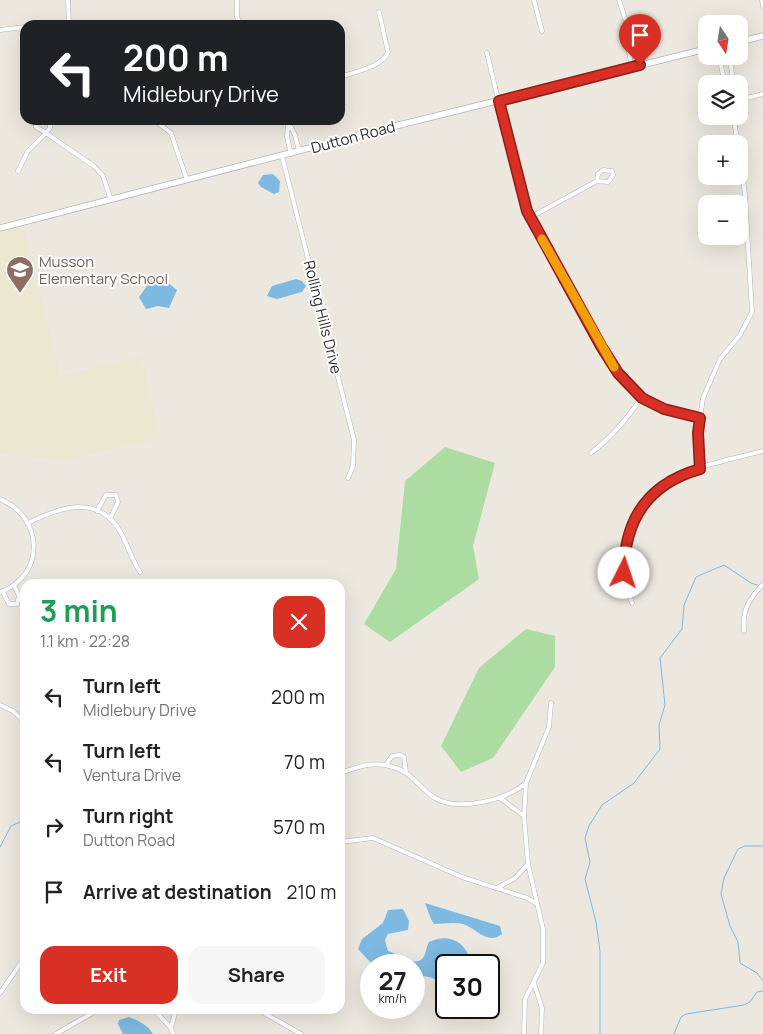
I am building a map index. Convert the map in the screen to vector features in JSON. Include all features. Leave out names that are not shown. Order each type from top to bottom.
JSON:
[{"type":"street","points":[[68,0],[69,20]]},
{"type":"street","points":[[237,0],[238,20]]},
{"type":"street","points":[[534,0],[542,31]]},
{"type":"street","points":[[625,0],[620,1],[628,29],[632,33],[640,65]]},
{"type":"street","points":[[763,0],[763,6]]},
{"type":"street","points":[[345,75],[378,63],[386,58],[388,52],[379,12]]},
{"type":"street","points":[[0,30],[20,28]]},
{"type":"street","points":[[628,29],[625,34],[632,67]]},
{"type":"street","points":[[748,40],[763,36]]},
{"type":"street","name":"Dutton Road","points":[[0,228],[698,51]]},
{"type":"street","points":[[488,53],[522,200],[601,346],[618,373],[642,398],[664,409],[700,418]]},
{"type":"street","points":[[748,98],[763,94]]},
{"type":"street","points":[[36,125],[95,167],[103,176],[111,200]]},
{"type":"street","points":[[18,171],[28,151],[46,133],[50,125]]},
{"type":"street","points":[[161,125],[171,133],[188,180]]},
{"type":"street","points":[[287,125],[287,137],[291,154]]},
{"type":"street","points":[[289,125],[295,135],[299,151]]},
{"type":"street","points":[[287,137],[295,135]]},
{"type":"street","name":"Rolling Hills Drive","points":[[282,156],[354,440],[353,466],[348,478]]},
{"type":"street","points":[[530,217],[597,181],[604,183],[611,180],[614,175],[612,170],[603,170],[598,174],[597,181]]},
{"type":"street","points":[[700,469],[698,433],[703,398],[720,359],[740,335],[752,312],[744,185]]},
{"type":"street","points":[[592,453],[607,441],[627,419],[642,398]]},
{"type":"street","points":[[632,603],[624,573],[624,555],[636,516],[662,485],[684,474],[763,451]]},
{"type":"street","points":[[98,511],[106,495],[116,495],[118,502],[110,519]]},
{"type":"street","points":[[0,500],[13,506],[28,522],[34,547],[32,558],[24,576],[21,579]]},
{"type":"street","points":[[28,522],[63,507],[85,507],[98,511],[110,519],[123,536],[140,572]]},
{"type":"street","points":[[14,585],[19,596],[17,604],[9,604],[1,592],[20,580]]},
{"type":"street","points":[[744,631],[743,619],[746,606],[763,584]]},
{"type":"street","points":[[524,1034],[525,999],[543,963],[543,923],[528,864],[524,816],[526,783],[550,727],[551,703]]},
{"type":"street","points":[[0,704],[13,711],[20,718]]},
{"type":"street","points":[[386,765],[392,756],[400,755],[404,758],[406,772]]},
{"type":"street","points":[[345,771],[360,766],[386,765],[406,772],[435,798],[446,802],[467,804],[500,798],[517,790],[526,783]]},
{"type":"street","points":[[500,798],[524,816]]},
{"type":"street","points":[[345,841],[373,838],[444,870],[527,898],[537,904]]},
{"type":"street","points":[[496,888],[515,878],[528,864]]},
{"type":"street","points":[[0,993],[20,964]]},
{"type":"street","points":[[534,983],[540,999],[541,1034]]},
{"type":"street","points":[[56,1034],[90,1014]]},
{"type":"street","points":[[159,1014],[171,1028],[173,1034]]},
{"type":"street","points":[[171,1028],[174,1014]]},
{"type":"street","points":[[267,1014],[302,1034]]},
{"type":"shaded area","name":"Musson Elementary School","points":[[23,226],[60,376],[141,357],[161,438],[65,460],[0,454],[0,231]]},
{"type":"green space","points":[[445,447],[495,463],[473,546],[479,579],[390,642],[364,624],[396,569],[405,481]]},
{"type":"green space","points":[[526,629],[555,636],[555,667],[493,758],[461,772],[441,746],[479,668]]},
{"type":"water","points":[[273,174],[280,181],[279,192],[274,194],[261,187],[258,183],[263,175]]},
{"type":"water","points":[[144,277],[148,277],[156,282],[167,282],[177,290],[169,308],[158,306],[146,309],[139,297],[147,286],[143,280]]},
{"type":"water","points":[[296,279],[302,281],[306,286],[302,292],[277,299],[267,296],[272,286]]},
{"type":"water","points":[[425,903],[500,926],[502,934],[492,938],[482,935],[463,924],[434,924]]},
{"type":"water","points":[[403,909],[409,921],[408,930],[388,934],[385,940],[388,951],[395,954],[363,954],[358,949],[362,939],[383,923],[388,910]]},
{"type":"water","points":[[443,938],[456,941],[462,945],[468,954],[435,954],[435,980],[425,976],[425,955],[429,942]]},
{"type":"water","points":[[129,1017],[146,1026],[153,1034],[123,1034],[118,1024],[119,1020]]},
{"type":"waterway","points":[[600,1034],[600,951],[596,922],[585,879],[590,862],[585,838],[589,826],[602,805],[634,783],[660,749],[659,725],[665,705],[660,658],[682,629],[684,605],[696,577],[724,565],[751,583],[760,586]]},
{"type":"waterway","points":[[0,847],[11,826],[20,822]]},
{"type":"waterway","points":[[763,846],[745,846],[738,849],[724,878],[721,894],[730,926],[738,942],[740,963],[757,973],[763,981]]},
{"type":"waterway","points":[[674,1034],[681,1017],[686,1014],[744,1005],[750,1002],[757,992],[763,991]]},
{"type":"slow traffic","points":[[542,239],[614,367]]},
{"type":"place","name":"Musson Elementary School","points":[[20,294]]},
{"type":"route","points":[[624,573],[624,555],[628,536],[636,516],[644,504],[662,485],[684,474],[700,469],[698,433],[700,418],[664,409],[642,398],[618,373],[601,346],[522,200],[499,101],[640,65]]}]
